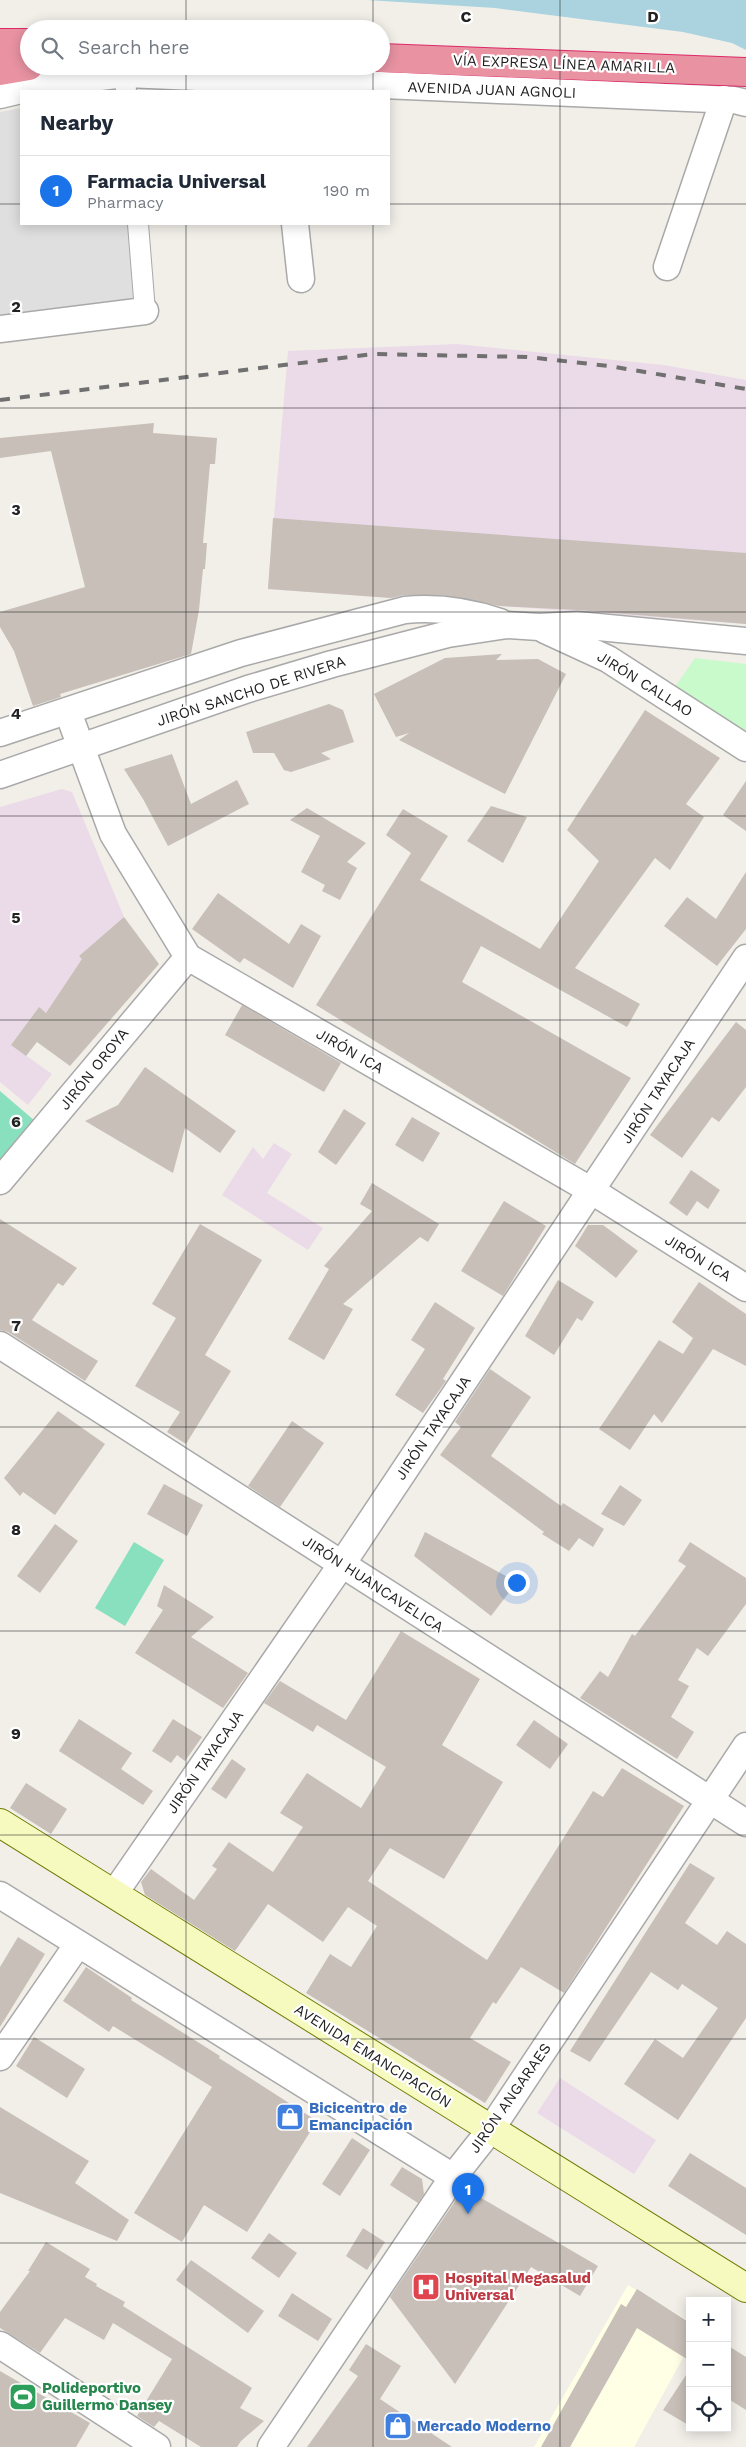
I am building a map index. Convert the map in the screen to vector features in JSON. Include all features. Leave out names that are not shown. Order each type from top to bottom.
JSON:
[{"type":"highway","points":[[0,43],[20,44]]},
{"type":"highway","name":"VÍA EXPRESA LÍNEA AMARILLA","points":[[390,58],[746,72]]},
{"type":"highway","points":[[0,71],[20,68]]},
{"type":"main road","name":"AVENIDA EMANCIPACIÓN","points":[[0,1823],[746,2288]]},
{"type":"street","name":"AVENIDA JUAN AGNOLI","points":[[23,90],[50,83],[126,82],[735,101]]},
{"type":"street","name":"AVENIDA JUAN AGNOLI","points":[[0,96],[20,91]]},
{"type":"street","points":[[667,267],[735,101]]},
{"type":"street","points":[[0,329],[145,311],[138,225]]},
{"type":"street","points":[[295,225],[301,279]]},
{"type":"street","name":"JIRÓN SANCHO DE RIVERA","points":[[0,733],[68,712],[240,653],[405,610],[472,614],[507,625]]},
{"type":"street","name":"JIRÓN SANCHO DE RIVERA","points":[[0,775],[248,689],[332,664],[448,634],[507,625],[539,627],[577,625],[746,641]]},
{"type":"street","name":"JIRÓN CALLAO","points":[[539,627],[608,659],[746,748]]},
{"type":"street","name":"JIRÓN ICA","points":[[68,712],[113,834],[188,956],[592,1191],[746,1288]]},
{"type":"street","name":"JIRÓN OROYA","points":[[0,1181],[188,956]]},
{"type":"street","name":"JIRÓN TAYACAJA","points":[[114,1894],[342,1564],[746,958]]},
{"type":"street","name":"JIRÓN HUANCAVELICA","points":[[0,1345],[746,1823]]},
{"type":"street","name":"JIRÓN ANGARAES","points":[[272,2447],[453,2178],[491,2129],[746,1746]]},
{"type":"street","points":[[0,1895],[453,2178]]},
{"type":"street","points":[[0,2057],[78,1944]]},
{"type":"street","points":[[0,2345],[157,2447]]},
{"type":"shaded area","points":[[20,108],[20,225],[131,225],[140,294],[128,303],[0,317],[0,112]]},
{"type":"shaded area","points":[[457,344],[664,365],[746,380],[746,624],[268,589],[288,351]]},
{"type":"shaded area","points":[[62,789],[72,792],[124,917],[79,956],[89,965],[73,973],[63,988],[69,993],[52,1016],[38,1008],[11,1045],[52,1074],[28,1105],[0,1082],[0,807]]},
{"type":"shaded area","points":[[274,1143],[292,1154],[267,1193],[323,1228],[308,1250],[222,1195],[253,1147],[263,1159]]},
{"type":"shaded area","points":[[560,2078],[656,2140],[634,2174],[537,2113]]},
{"type":"shaded area","points":[[628,2285],[686,2320],[686,2352],[634,2447],[534,2447]]},
{"type":"green space","points":[[695,658],[746,664],[746,733],[675,687]]},
{"type":"green space","points":[[0,1091],[35,1121],[0,1163]]},
{"type":"green space","points":[[134,1542],[164,1560],[125,1626],[95,1608]]},
{"type":"water","points":[[367,0],[746,0],[746,50],[732,43],[683,32],[495,8]]},
{"type":"building","points":[[154,423],[153,433],[217,438],[215,464],[210,464],[203,543],[207,543],[205,569],[203,569],[199,610],[191,654],[60,694],[61,697],[33,706],[14,651],[0,627],[0,612],[85,587],[51,451],[0,458],[0,438]]},
{"type":"building","points":[[273,518],[746,553],[746,624],[578,610],[500,606],[442,595],[404,595],[391,598],[268,589]]},
{"type":"building","points":[[502,654],[496,660],[538,659],[566,674],[505,794],[399,740],[409,733],[396,737],[374,694],[445,658]]},
{"type":"building","points":[[329,704],[343,710],[354,742],[321,753],[331,759],[291,772],[284,770],[274,753],[253,753],[246,732]]},
{"type":"building","points":[[645,710],[720,758],[686,804],[704,817],[670,870],[655,858],[575,968],[640,1004],[627,1027],[481,946],[462,982],[631,1078],[575,1164],[316,1005],[411,853],[386,835],[403,809],[448,836],[420,880],[540,949],[599,861],[567,830]]},
{"type":"building","points":[[172,754],[191,804],[237,780],[249,804],[168,846],[143,799],[124,769]]},
{"type":"building","points":[[746,781],[746,831],[723,815]]},
{"type":"building","points":[[491,806],[527,817],[503,863],[467,841]]},
{"type":"building","points":[[307,808],[366,843],[347,862],[357,868],[340,900],[322,891],[325,885],[301,872],[320,836],[290,820]]},
{"type":"building","points":[[746,872],[746,929],[717,966],[664,926],[687,897],[716,919]]},
{"type":"building","points":[[218,893],[289,944],[301,924],[321,936],[293,988],[244,958],[240,963],[192,929]]},
{"type":"building","points":[[124,917],[159,964],[70,1066],[37,1042],[26,1056],[11,1045],[39,1007],[46,1013],[82,959],[79,956]]},
{"type":"building","points":[[242,1005],[341,1063],[324,1092],[225,1035]]},
{"type":"building","points":[[736,1022],[746,1030],[746,1087],[719,1122],[712,1117],[682,1158],[650,1135]]},
{"type":"building","points":[[145,1067],[236,1131],[220,1153],[185,1128],[173,1173],[85,1121],[118,1105]]},
{"type":"building","points":[[344,1109],[366,1123],[336,1165],[318,1152]]},
{"type":"building","points":[[412,1117],[440,1133],[423,1162],[395,1145]]},
{"type":"building","points":[[691,1170],[720,1190],[708,1209],[697,1201],[687,1216],[669,1203]]},
{"type":"building","points":[[372,1183],[439,1224],[428,1242],[420,1237],[343,1304],[353,1309],[324,1360],[288,1339],[329,1269],[324,1266],[372,1211],[360,1204]]},
{"type":"building","points":[[504,1201],[546,1226],[503,1296],[461,1271]]},
{"type":"building","points":[[0,1219],[77,1268],[63,1286],[58,1283],[32,1320],[98,1361],[85,1381],[8,1332],[0,1330]]},
{"type":"building","points":[[200,1224],[262,1260],[205,1355],[231,1371],[186,1444],[167,1432],[180,1412],[135,1386],[176,1318],[152,1304]]},
{"type":"building","points":[[588,1225],[603,1225],[638,1251],[616,1278],[575,1246]]},
{"type":"building","points":[[558,1280],[594,1302],[582,1321],[577,1318],[554,1355],[525,1336]]},
{"type":"building","points":[[699,1282],[746,1314],[746,1366],[713,1349],[662,1423],[654,1414],[630,1450],[599,1429],[659,1340],[683,1354],[693,1338],[672,1322]]},
{"type":"building","points":[[435,1302],[475,1328],[443,1379],[446,1381],[423,1413],[395,1395],[425,1349],[411,1340]]},
{"type":"building","points":[[490,1369],[531,1397],[491,1456],[561,1506],[563,1503],[604,1529],[593,1547],[579,1538],[569,1551],[542,1534],[544,1532],[440,1455],[461,1427],[455,1422]]},
{"type":"building","points":[[58,1411],[105,1444],[55,1515],[23,1492],[20,1496],[4,1478]]},
{"type":"building","points":[[292,1421],[324,1443],[280,1507],[248,1486]]},
{"type":"building","points":[[164,1484],[203,1505],[187,1536],[147,1514]]},
{"type":"building","points":[[620,1485],[642,1500],[624,1526],[601,1514]]},
{"type":"building","points":[[55,1524],[78,1541],[40,1593],[17,1576]]},
{"type":"building","points":[[425,1532],[517,1582],[491,1616],[414,1556]]},
{"type":"building","points":[[690,1542],[746,1578],[746,1604],[708,1656],[697,1648],[678,1680],[689,1686],[671,1717],[694,1732],[677,1759],[580,1698],[600,1671],[608,1677],[632,1634],[635,1636],[686,1566],[678,1561]]},
{"type":"building","points":[[164,1585],[214,1617],[191,1637],[248,1673],[223,1708],[135,1653],[163,1610],[157,1606]]},
{"type":"building","points":[[401,1631],[480,1679],[442,1745],[503,1782],[444,1879],[390,1848],[368,1881],[487,1960],[593,1791],[603,1797],[622,1768],[684,1806],[564,1993],[521,1967],[496,2004],[493,2002],[470,2038],[511,2062],[485,2103],[306,1993],[330,1954],[351,1967],[377,1926],[348,1907],[323,1942],[268,1904],[235,1951],[145,1895],[141,1882],[151,1869],[194,1900],[217,1869],[212,1866],[229,1842],[273,1872],[303,1827],[280,1813],[307,1773],[361,1808],[386,1767],[317,1725],[313,1732],[264,1703],[280,1681],[346,1720]]},
{"type":"building","points":[[79,1719],[132,1753],[121,1769],[153,1791],[143,1805],[59,1751]]},
{"type":"building","points":[[173,1719],[202,1737],[185,1761],[177,1755],[171,1763],[152,1751]]},
{"type":"building","points":[[534,1720],[568,1744],[550,1769],[516,1745]]},
{"type":"building","points":[[232,1759],[246,1769],[226,1799],[211,1789]]},
{"type":"building","points":[[26,1783],[67,1809],[51,1834],[10,1808]]},
{"type":"building","points":[[690,1863],[715,1878],[685,1923],[717,1945],[727,1931],[746,1944],[746,2018],[678,2120],[624,2084],[655,2039],[683,2058],[718,2008],[682,1984],[678,1990],[651,1972],[590,2062],[570,2051]]},
{"type":"building","points":[[18,1937],[45,1954],[0,2027],[0,1967]]},
{"type":"building","points":[[86,1967],[132,1998],[131,2000],[220,2056],[219,2058],[317,2121],[247,2232],[204,2205],[182,2242],[134,2213],[212,2087],[113,2026],[109,2032],[63,2001]]},
{"type":"building","points":[[34,2037],[85,2069],[67,2098],[16,2066]]},
{"type":"building","points":[[0,2107],[89,2161],[75,2183],[129,2220],[117,2241],[0,2193]]},
{"type":"building","points":[[352,2138],[370,2150],[340,2196],[322,2184]]},
{"type":"building","points":[[690,2153],[746,2188],[746,2235],[668,2186]]},
{"type":"building","points":[[402,2167],[422,2179],[424,2194],[418,2203],[390,2185]]},
{"type":"building","name":"Hospital Megasalud Universal","points":[[464,2188],[598,2266],[580,2296],[531,2267],[455,2384],[390,2297]]},
{"type":"building","points":[[363,2228],[385,2242],[367,2270],[346,2256]]},
{"type":"building","points":[[269,2233],[297,2253],[279,2278],[251,2258]]},
{"type":"building","points":[[46,2242],[90,2269],[85,2277],[97,2284],[96,2286],[125,2302],[123,2306],[252,2388],[240,2408],[264,2421],[241,2441],[237,2447],[201,2447],[159,2421],[154,2427],[137,2416],[172,2359],[113,2323],[104,2340],[65,2318],[40,2353],[0,2328],[0,2312],[30,2271],[28,2271]]},
{"type":"building","points":[[191,2260],[264,2311],[248,2333],[176,2280]]},
{"type":"building","points":[[637,2289],[686,2320],[686,2359],[637,2328],[570,2447],[541,2447],[621,2304],[626,2307]]},
{"type":"building","points":[[292,2293],[332,2319],[318,2341],[278,2316]]},
{"type":"building","points":[[366,2344],[401,2366],[380,2399],[452,2447],[307,2447],[358,2376],[349,2370]]},
{"type":"building","points":[[731,2348],[746,2357],[746,2410],[731,2401]]},
{"type":"building","name":"Polideportivo Guillermo Dansey","points":[[0,2371],[90,2423],[76,2447],[0,2447]]},
{"type":"building","points":[[686,2375],[686,2424],[663,2410]]},
{"type":"railway","points":[[0,400],[374,354],[527,357],[609,366],[746,389]]},
{"type":"place","name":"Bicicentro de Emancipación","points":[[290,2117]]},
{"type":"place","name":"Farmacia Universal","points":[[468,2214]]},
{"type":"place","name":"Hospital Megasalud Universal","points":[[426,2287]]},
{"type":"place","name":"Polideportivo Guillermo Dansey","points":[[23,2397]]},
{"type":"place","name":"Mercado Moderno","points":[[398,2426]]}]
